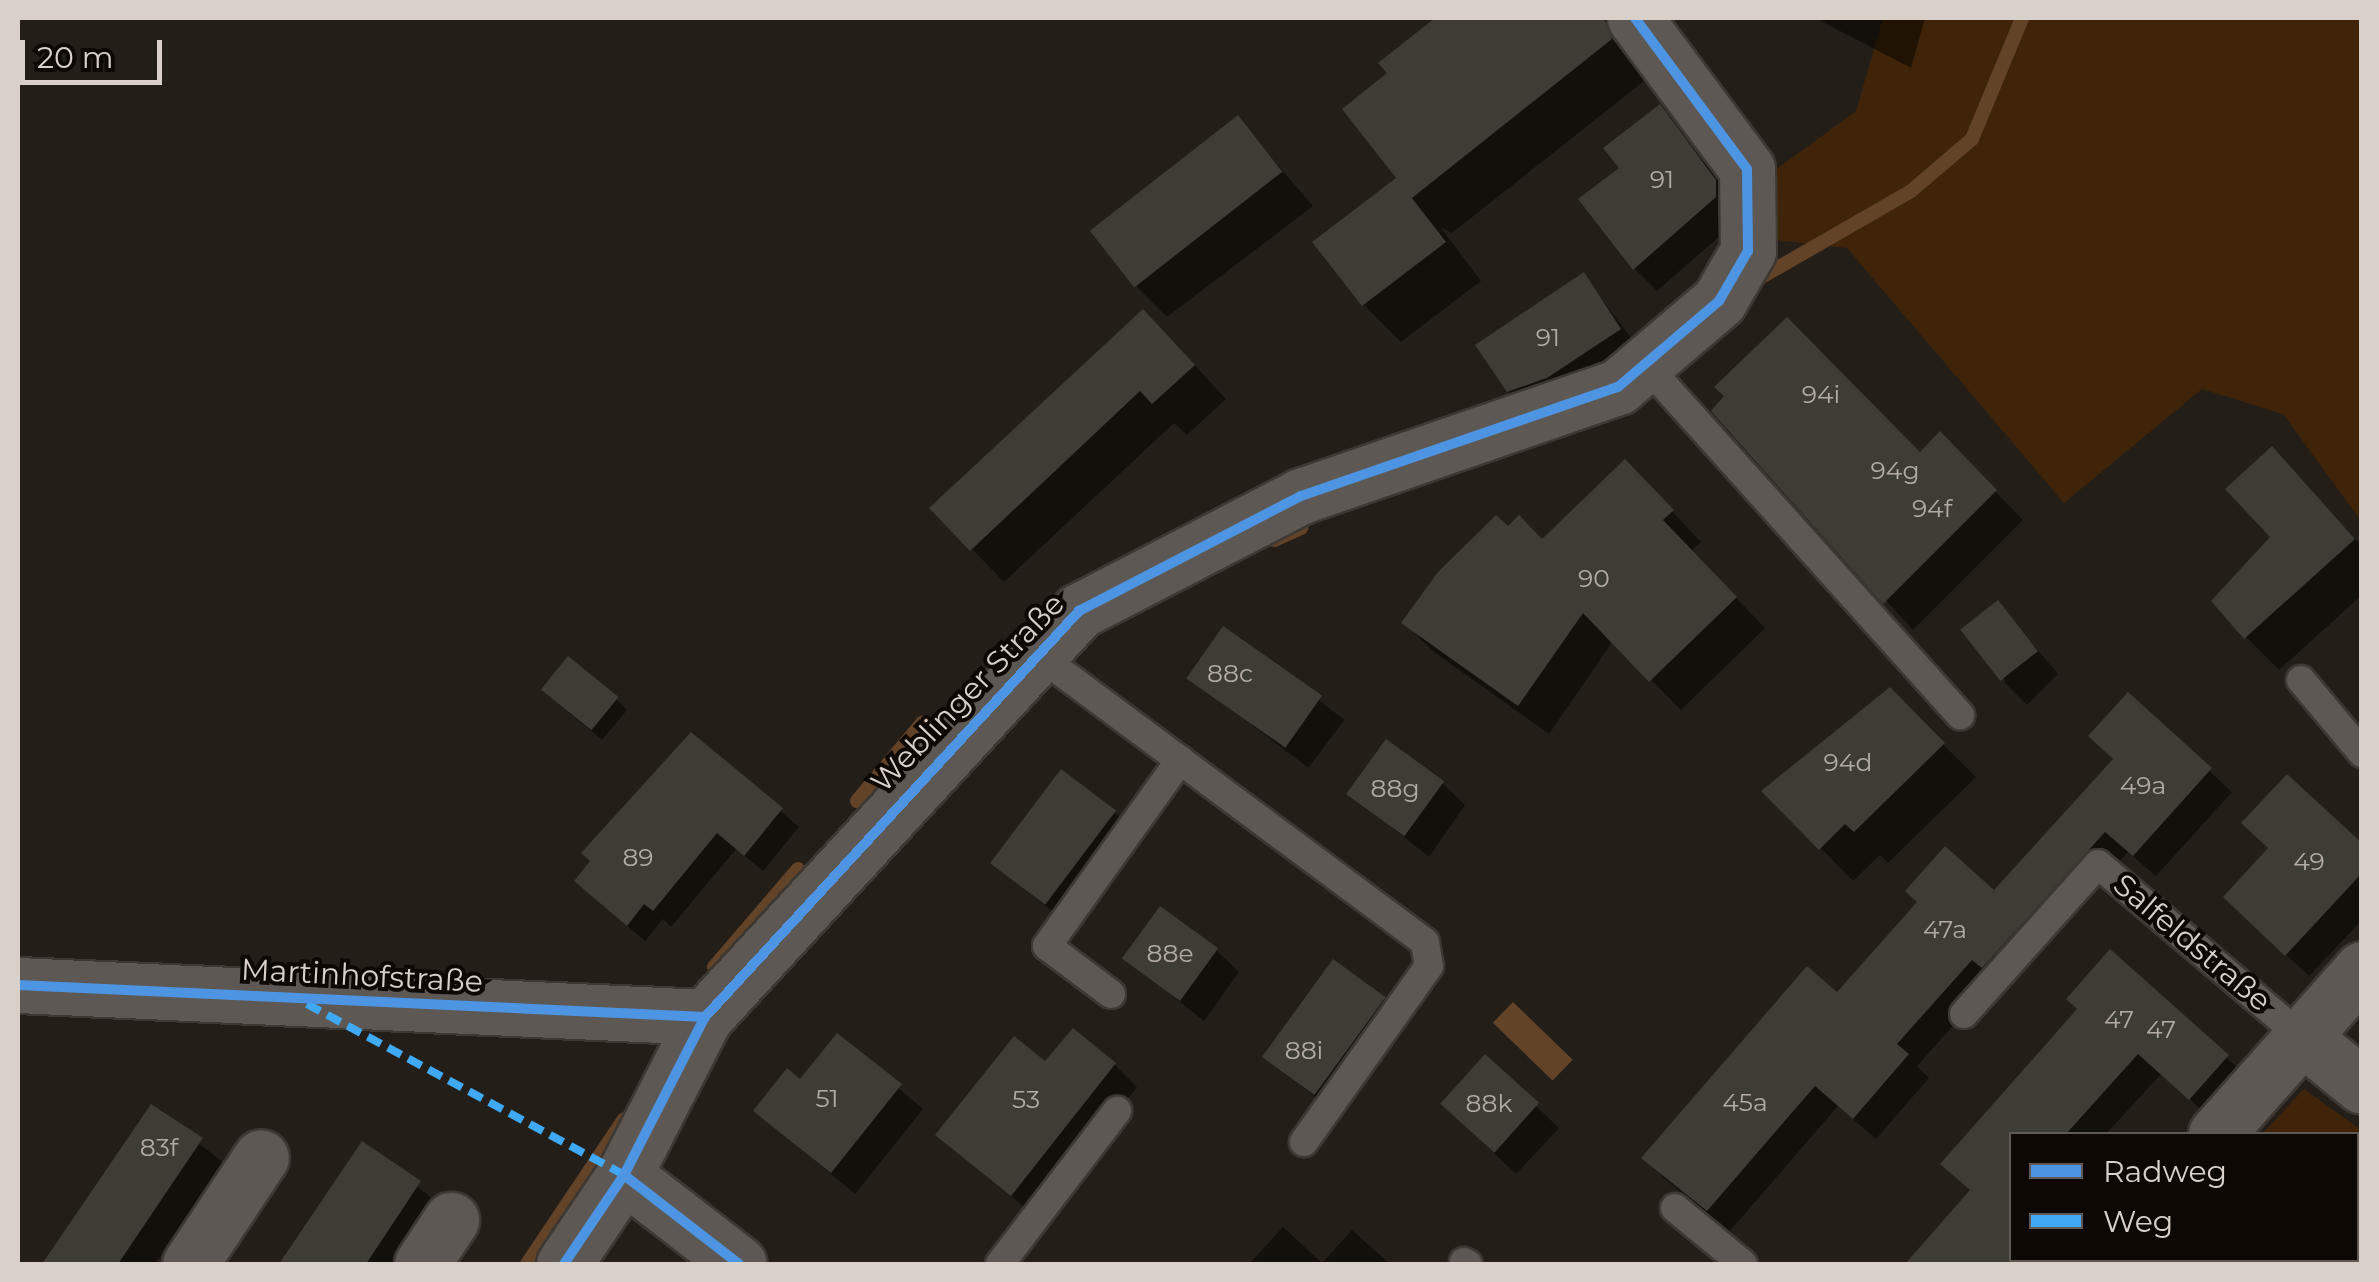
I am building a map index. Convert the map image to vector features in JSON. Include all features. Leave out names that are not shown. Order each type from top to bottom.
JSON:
[{"type":"street","name":"Weblinger Straße","points":[[564,1264],[624,1174],[705,1017],[1079,611],[1301,496],[1618,387],[1718,301],[1748,251],[1747,169],[1635,18]]},
{"type":"street","points":[[2218,1132],[2362,969]]},
{"type":"street","name":"Martinhofstraße","points":[[18,985],[705,1017]]},
{"type":"street","points":[[2302,1037],[2362,1086]]},
{"type":"street","points":[[190,1264],[261,1157]]},
{"type":"street","points":[[624,1174],[739,1264]]},
{"type":"street","points":[[422,1264],[452,1220]]},
{"type":"lane","points":[[1645,364],[1960,715]]},
{"type":"lane","points":[[1037,654],[1425,942],[1429,966],[1304,1142]]},
{"type":"lane","points":[[2301,680],[2362,753]]},
{"type":"lane","points":[[1112,994],[1047,946],[1180,760]]},
{"type":"lane","name":"Salfeldstraße","points":[[1964,1014],[2098,864],[2302,1037]]},
{"type":"lane","points":[[1000,1264],[1117,1111]]},
{"type":"lane","points":[[1675,1208],[1743,1264]]},
{"type":"shaded area","points":[[1883,18],[2361,18],[2361,521],[2283,414],[2202,389],[2064,503],[1847,248],[1766,239],[1767,176],[1856,111]]},
{"type":"shaded area","points":[[1513,1002],[1573,1060],[1553,1081],[1493,1023]]},
{"type":"shaded area","points":[[2304,1089],[2361,1130],[2361,1264],[2143,1264],[2359,1262],[2359,1132],[2264,1132]]},
{"type":"building","points":[[1435,18],[1604,18],[1612,39],[1412,198],[1408,193],[1446,242],[1362,306],[1312,242],[1396,178],[1342,109],[1387,73],[1378,63]]},
{"type":"building","points":[[1660,104],[1716,180],[1716,197],[1633,270],[1578,199],[1619,168],[1603,148]]},
{"type":"building","points":[[1238,115],[1282,172],[1134,287],[1090,231]]},
{"type":"building","points":[[1584,272],[1621,329],[1547,378],[1507,392],[1475,345]]},
{"type":"building","points":[[1143,309],[1195,365],[1152,404],[1140,391],[970,551],[929,508]]},
{"type":"building","points":[[1787,317],[1920,452],[1940,431],[1997,490],[1883,604],[1711,411],[1724,396],[1714,387]]},
{"type":"building","points":[[2272,446],[2355,539],[2244,639],[2211,601],[2270,537],[2225,489]]},
{"type":"building","points":[[1625,459],[1674,510],[1663,520],[1737,597],[1649,682],[1583,613],[1518,706],[1401,623],[1438,572],[1496,515],[1508,526],[1519,515],[1542,539]]},
{"type":"building","points":[[1998,600],[2038,651],[2000,681],[1960,630]]},
{"type":"building","points":[[1223,626],[1322,695],[1285,748],[1186,678]]},
{"type":"building","points":[[568,656],[619,697],[591,730],[541,689]]},
{"type":"building","points":[[1890,687],[1945,743],[1854,832],[1845,824],[1819,850],[1761,791]]},
{"type":"building","points":[[2128,692],[2212,768],[2133,856],[2105,832],[1982,968],[1972,960],[1897,1044],[1909,1054],[1853,1119],[1815,1086],[1707,1211],[1641,1158],[1807,966],[1837,992],[1917,902],[1905,891],[1945,846],[1994,890],[2113,759],[2088,736]]},
{"type":"building","points":[[691,732],[783,808],[744,856],[717,833],[653,911],[644,904],[627,926],[574,881],[590,861],[581,853]]},
{"type":"building","points":[[1386,739],[1444,781],[1404,836],[1346,794]]},
{"type":"building","points":[[1061,769],[1116,811],[1045,905],[990,863]]},
{"type":"building","points":[[2287,774],[2362,843],[2362,873],[2285,956],[2223,897],[2268,848],[2241,823]]},
{"type":"building","points":[[1160,906],[1218,948],[1180,1001],[1122,959]]},
{"type":"building","points":[[2110,949],[2229,1055],[2189,1100],[2138,1054],[2068,1132],[2009,1132],[2012,1264],[1905,1264],[1970,1190],[1940,1164],[2077,1009],[2066,999]]},
{"type":"building","points":[[1333,959],[1386,997],[1314,1095],[1262,1057]]},
{"type":"building","points":[[1073,1028],[1116,1063],[1011,1196],[935,1135],[1014,1036],[1045,1061]]},
{"type":"building","points":[[837,1033],[902,1084],[831,1173],[753,1111],[787,1068],[800,1079]]},
{"type":"building","points":[[1485,1054],[1539,1103],[1494,1153],[1440,1104]]},
{"type":"building","points":[[151,1104],[203,1138],[118,1264],[42,1264]]},
{"type":"building","points":[[362,1141],[421,1181],[366,1264],[279,1264]]},
{"type":"waterway","points":[[1753,282],[1911,191],[1972,139],[2022,18]]},
{"type":"waterway","points":[[1274,540],[1301,528]]},
{"type":"waterway","points":[[857,801],[922,723],[929,725]]},
{"type":"waterway","points":[[714,967],[798,869]]},
{"type":"waterway","points":[[527,1264],[624,1119]]},
{"type":"marked path","points":[[307,1004],[624,1175]]},
{"type":"cycle path","points":[[564,1264],[624,1175],[705,1017],[1079,611],[1301,496],[1618,387],[1719,301],[1748,251],[1747,169],[1635,18]]},
{"type":"cycle path","points":[[18,985],[705,1017]]},
{"type":"cycle path","points":[[624,1175],[739,1264]]}]
